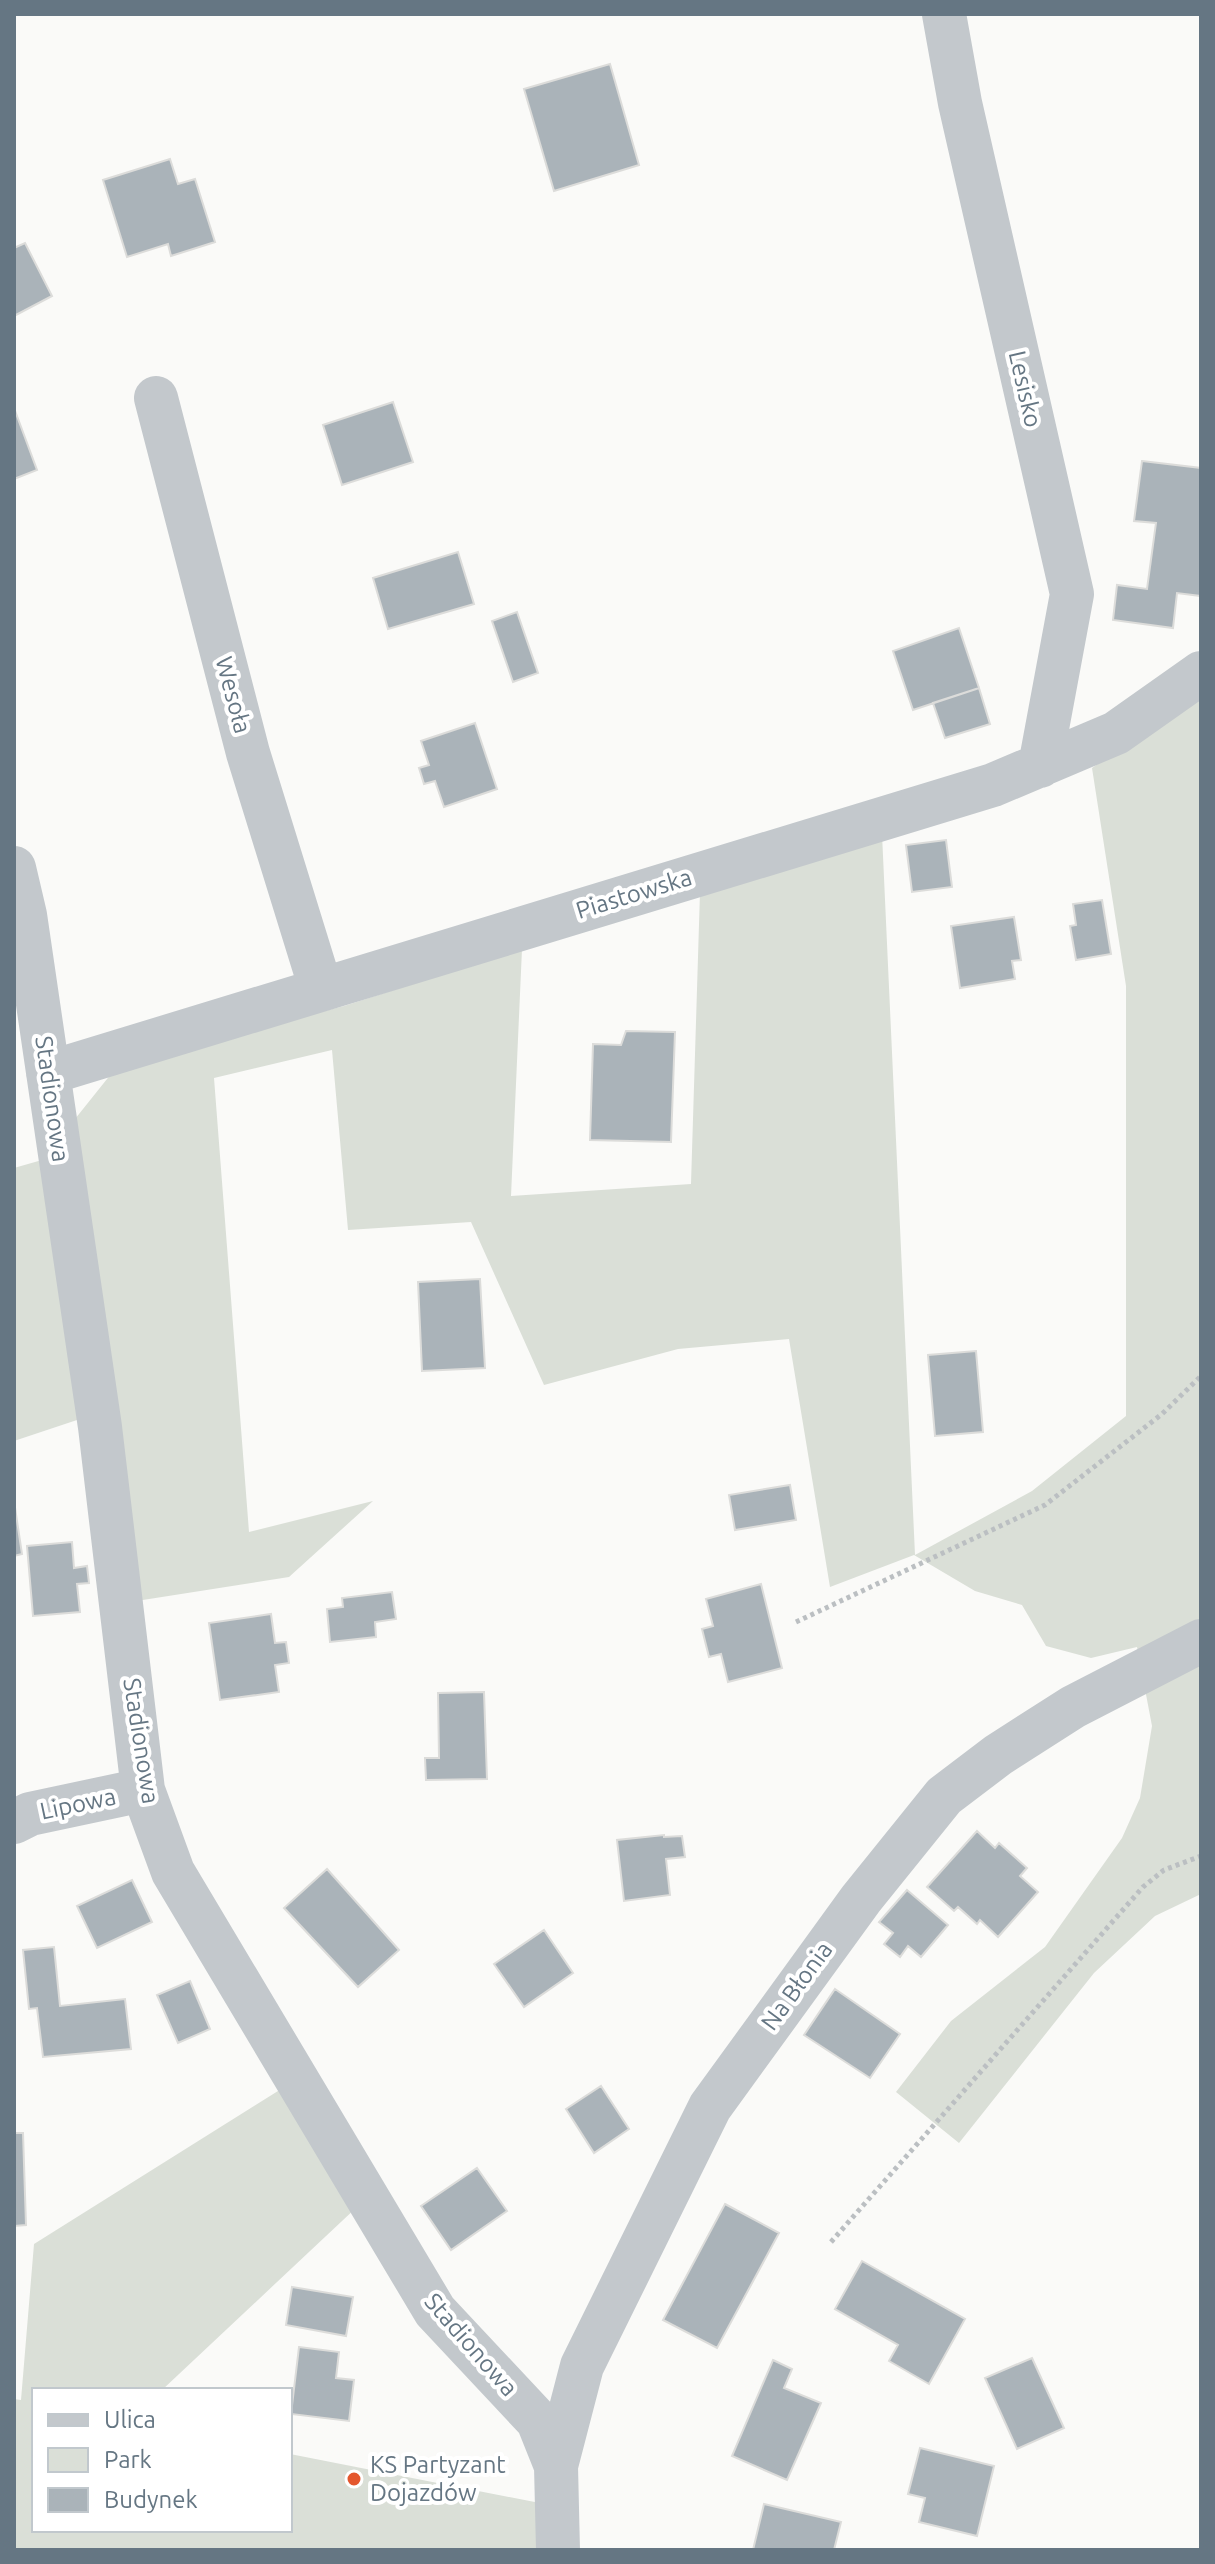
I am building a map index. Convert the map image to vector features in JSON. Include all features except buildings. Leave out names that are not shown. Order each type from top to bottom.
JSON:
[{"type":"street","name":"Lesisko","points":[[944,14],[960,103],[1072,594],[1040,766]]},
{"type":"street","name":"Wesoła","points":[[156,398],[248,753],[321,989]]},
{"type":"street","name":"Piastowska","points":[[48,1073],[993,785],[1116,733],[1201,673]]},
{"type":"street","name":"Stadionowa","points":[[14,868],[25,915],[100,1427],[143,1790],[173,1872],[435,2311],[538,2421],[556,2466],[558,2550]]},
{"type":"street","name":"Na Błonia","points":[[556,2466],[582,2366],[710,2107],[861,1899],[944,1796],[998,1755],[1073,1707],[1201,1641]]},
{"type":"street","name":"Lipowa","points":[[14,1822],[30,1814],[143,1790]]},
{"type":"path","points":[[796,1622],[1045,1505],[1162,1414],[1201,1376]]},
{"type":"path","points":[[831,2242],[1143,1887],[1164,1870],[1201,1856]]},
{"type":"green space","points":[[1201,691],[1201,1894],[1155,1916],[1094,1973],[959,2143],[896,2092],[951,2021],[1045,1947],[1122,1838],[1140,1798],[1152,1726],[1137,1647],[1091,1658],[1046,1646],[1022,1605],[975,1591],[914,1555],[830,1587],[789,1339],[678,1349],[544,1385],[471,1222],[348,1230],[332,1050],[214,1078],[249,1532],[373,1501],[289,1577],[130,1602],[75,1119],[119,1064],[344,1006],[522,949],[511,1196],[691,1184],[700,892],[882,834],[915,1555],[1032,1491],[1126,1416],[1126,986],[1092,768]]},
{"type":"green space","points":[[49,1158],[98,1413],[14,1441],[14,1168]]},
{"type":"green space","points":[[286,2086],[358,2206],[164,2388],[32,2388],[32,2532],[292,2532],[292,2454],[545,2504],[541,2550],[14,2550],[14,2399],[21,2400],[34,2244]]},
{"type":"place","name":"KS Partyzant Dojazdów","points":[[354,2479]]}]
